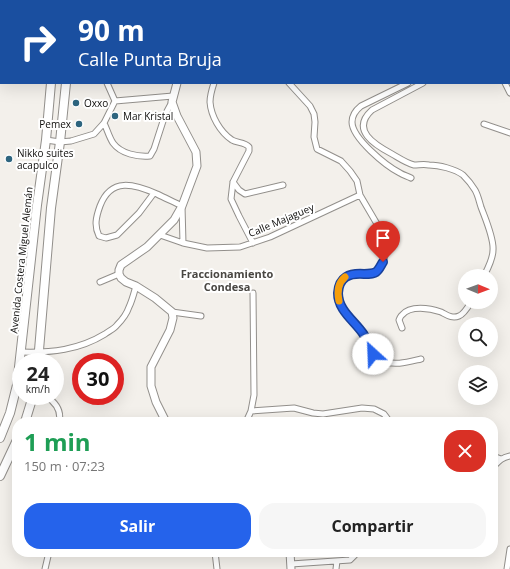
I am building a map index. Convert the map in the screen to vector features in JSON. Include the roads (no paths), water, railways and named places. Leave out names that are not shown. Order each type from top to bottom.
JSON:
[{"type":"main road","name":"Avenida Costera Miguel Alemán","points":[[21,352],[37,205],[46,140],[51,84]]},
{"type":"main road","points":[[39,353],[51,208],[66,84]]},
{"type":"main road","points":[[164,417],[156,402],[151,386],[151,367],[170,330],[173,318],[172,312],[155,298],[136,286],[126,282],[121,278],[119,270],[121,265],[147,247],[174,220],[182,206],[197,166],[196,152],[177,116],[172,99],[177,84]]},
{"type":"main road","name":"Avenida Costera Miguel Alemán","points":[[0,438],[12,405]]},
{"type":"main road","points":[[27,417],[31,405]]},
{"type":"main road","points":[[0,476],[12,451]]},
{"type":"main road","points":[[290,557],[291,567]]},
{"type":"street","points":[[46,140],[60,142],[72,141],[94,134],[104,123],[115,101],[108,84]]},
{"type":"street","points":[[214,84],[210,102],[218,126],[233,141],[249,147],[249,150],[232,185],[231,199],[253,243]]},
{"type":"street","points":[[290,84],[310,106],[314,114],[314,137],[317,149],[341,161],[357,181],[360,195],[387,241],[388,248],[383,262],[376,273],[358,274],[344,277],[339,286],[338,297],[340,303],[344,311],[364,334],[373,354],[380,361],[400,364],[421,359]]},
{"type":"street","points":[[406,84],[361,106],[356,110],[352,123],[354,131],[364,145],[399,173],[411,178]]},
{"type":"street","points":[[421,84],[372,110],[364,120],[365,133],[378,146],[406,162],[415,165],[429,164],[451,169],[464,176],[475,191],[491,233],[494,250],[487,269]]},
{"type":"street","points":[[506,84],[510,93]]},
{"type":"street","points":[[104,123],[113,143],[118,148],[126,153],[150,156],[154,149],[172,99],[115,101]]},
{"type":"street","points":[[484,124],[510,133]]},
{"type":"street","points":[[154,193],[139,213],[117,235],[106,238],[99,236],[96,229],[97,215],[103,198],[112,189],[122,185],[129,185],[146,189],[182,206],[183,243]]},
{"type":"street","points":[[232,185],[245,194],[283,185]]},
{"type":"street","name":"Calle Majaguey","points":[[160,235],[183,243],[207,248],[240,247],[270,237],[360,195]]},
{"type":"street","points":[[100,282],[119,274]]},
{"type":"street","points":[[21,352],[39,353],[60,351],[77,347],[96,339],[115,328],[130,307],[136,286]]},
{"type":"street","points":[[248,417],[254,395],[253,293]]},
{"type":"street","points":[[402,328],[399,320],[402,315],[412,308],[436,311],[453,317],[460,316],[466,309]]},
{"type":"street","points":[[172,312],[200,316]]},
{"type":"street","points":[[56,405],[60,417]]},
{"type":"street","points":[[251,411],[294,408],[312,413],[323,414],[349,410],[374,409],[384,414],[386,417]]},
{"type":"street","points":[[498,462],[501,459],[510,456]]},
{"type":"street","points":[[507,569],[510,549]]},
{"type":"street","points":[[45,569],[48,557]]},
{"type":"street","points":[[216,557],[217,569]]},
{"type":"street","points":[[291,567],[350,560],[353,557]]},
{"type":"street","points":[[336,569],[337,561]]},
{"type":"place","name":"Oxxo","points":[[76,103]]},
{"type":"place","name":"Mar Kristal","points":[[115,116]]},
{"type":"place","name":"Pemex","points":[[79,124]]},
{"type":"place","name":"Nikko suites acapulco","points":[[9,159]]},
{"type":"district","name":"Fraccionamiento Condesa","points":[[227,280]]}]
